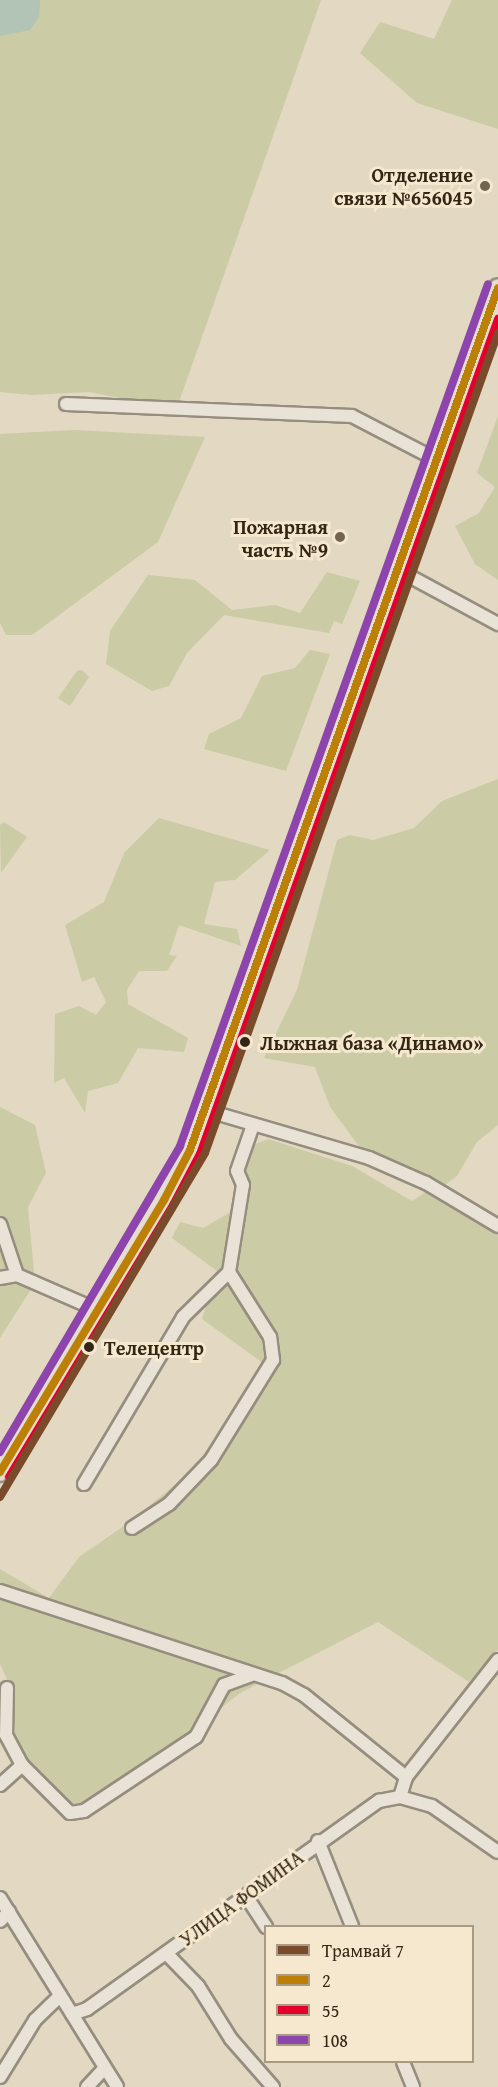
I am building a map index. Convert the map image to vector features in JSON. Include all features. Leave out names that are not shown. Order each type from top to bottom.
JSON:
[{"type":"highway","points":[[0,1472],[164,1200],[205,1110],[498,288]]},
{"type":"street","points":[[66,404],[352,416],[437,459]]},
{"type":"street","points":[[398,570],[498,624]]},
{"type":"street","points":[[205,1110],[369,1158],[426,1183],[498,1226]]},
{"type":"street","points":[[84,1484],[183,1317],[229,1272],[243,1185],[237,1171],[253,1125]]},
{"type":"street","points":[[0,1224],[17,1275]]},
{"type":"street","points":[[132,1528],[169,1504],[211,1460],[273,1360],[270,1337],[229,1272]]},
{"type":"street","points":[[0,1278],[17,1275],[97,1310]]},
{"type":"street","points":[[0,1591],[255,1675],[304,1695],[406,1777]]},
{"type":"street","points":[[498,1660],[406,1777],[400,1797],[432,1806],[498,1852]]},
{"type":"street","points":[[7,1688],[6,1735],[22,1765],[70,1813],[84,1811],[195,1737],[224,1685],[243,1675],[255,1675]]},
{"type":"street","points":[[0,1785],[22,1765]]},
{"type":"street","name":"УЛИЦА ФОМИНА","points":[[72,2014],[87,2009],[246,1896],[367,1806],[400,1797]]},
{"type":"street","points":[[318,1841],[352,1925]]},
{"type":"street","points":[[246,1896],[265,1925]]},
{"type":"street","points":[[0,1898],[4,1916],[72,2014],[117,2087]]},
{"type":"street","points":[[165,1953],[198,1986],[231,2039],[273,2087]]},
{"type":"street","points":[[0,2077],[35,2020],[60,1996]]},
{"type":"street","points":[[404,2063],[413,2087]]},
{"type":"street","points":[[87,2087],[105,2068]]},
{"type":"green space","points":[[0,0],[321,0],[179,402],[135,401],[89,392],[31,395],[0,392]]},
{"type":"green space","points":[[452,0],[498,0],[498,129],[417,103],[360,53],[380,22],[434,39]]},
{"type":"green space","points":[[498,416],[498,580],[475,564],[455,526],[479,513],[495,487],[477,473]]},
{"type":"green space","points":[[74,430],[205,437],[158,542],[32,635],[6,635],[0,623],[0,434]]},
{"type":"green space","points":[[327,572],[360,581],[342,624],[334,621],[329,633],[224,615],[187,653],[169,686],[152,691],[106,664],[110,631],[148,575],[195,580],[232,610],[275,605],[300,613]]},
{"type":"green space","points":[[310,650],[330,654],[286,771],[204,749],[209,734],[241,718],[262,676],[295,668]]},
{"type":"green space","points":[[82,670],[89,677],[70,706],[58,698],[77,671]]},
{"type":"green space","points":[[498,779],[498,1125],[477,1142],[457,1176],[445,1185],[358,1145],[330,1107],[315,1067],[264,1058],[297,990],[337,840],[350,835],[373,840],[414,828],[442,801]]},
{"type":"green space","points":[[159,818],[270,850],[235,880],[215,882],[204,924],[237,929],[241,946],[179,925],[169,955],[177,956],[167,971],[139,971],[127,990],[128,1004],[188,1038],[184,1052],[138,1048],[118,1083],[88,1091],[85,1113],[64,1078],[54,1083],[55,1014],[79,1006],[96,1015],[106,1002],[94,977],[82,982],[65,925],[104,902],[124,853]]},
{"type":"green space","points":[[4,822],[27,837],[1,873],[0,825]]},
{"type":"green space","points":[[0,1107],[35,1125],[46,1173],[28,1207],[35,1283],[0,1338]]},
{"type":"green space","points":[[268,1139],[352,1166],[412,1201],[426,1192],[498,1235],[498,1650],[469,1682],[378,1622],[240,1693],[85,1815],[53,1804],[0,1727],[0,1684],[7,1679],[0,1664],[0,1569],[49,1598],[79,1557],[131,1521],[195,1468],[263,1363],[202,1319],[217,1271],[172,1238],[180,1222],[203,1228],[229,1213],[253,1145]]},
{"type":"shaded area","points":[[0,0],[40,0],[39,17],[30,30],[0,36]]},
{"type":"tram line","name":"7","points":[[0,1497],[205,1153],[498,333]]},
{"type":"transit line","name":"108","points":[[0,1452],[180,1146],[488,284]]},
{"type":"transit line","name":"2","points":[[0,1472],[164,1200],[190,1150],[498,288]]},
{"type":"transit line","name":"55","points":[[9,1477],[173,1205],[200,1154],[498,319]]},
{"type":"place","name":"Отделение связи №656045","points":[[485,186]]},
{"type":"place","name":"Пожарная часть №9","points":[[340,537]]},
{"type":"place","name":"Лыжная база «Динамо»","points":[[245,1042]]},
{"type":"place","name":"Телецентр","points":[[89,1347]]}]
